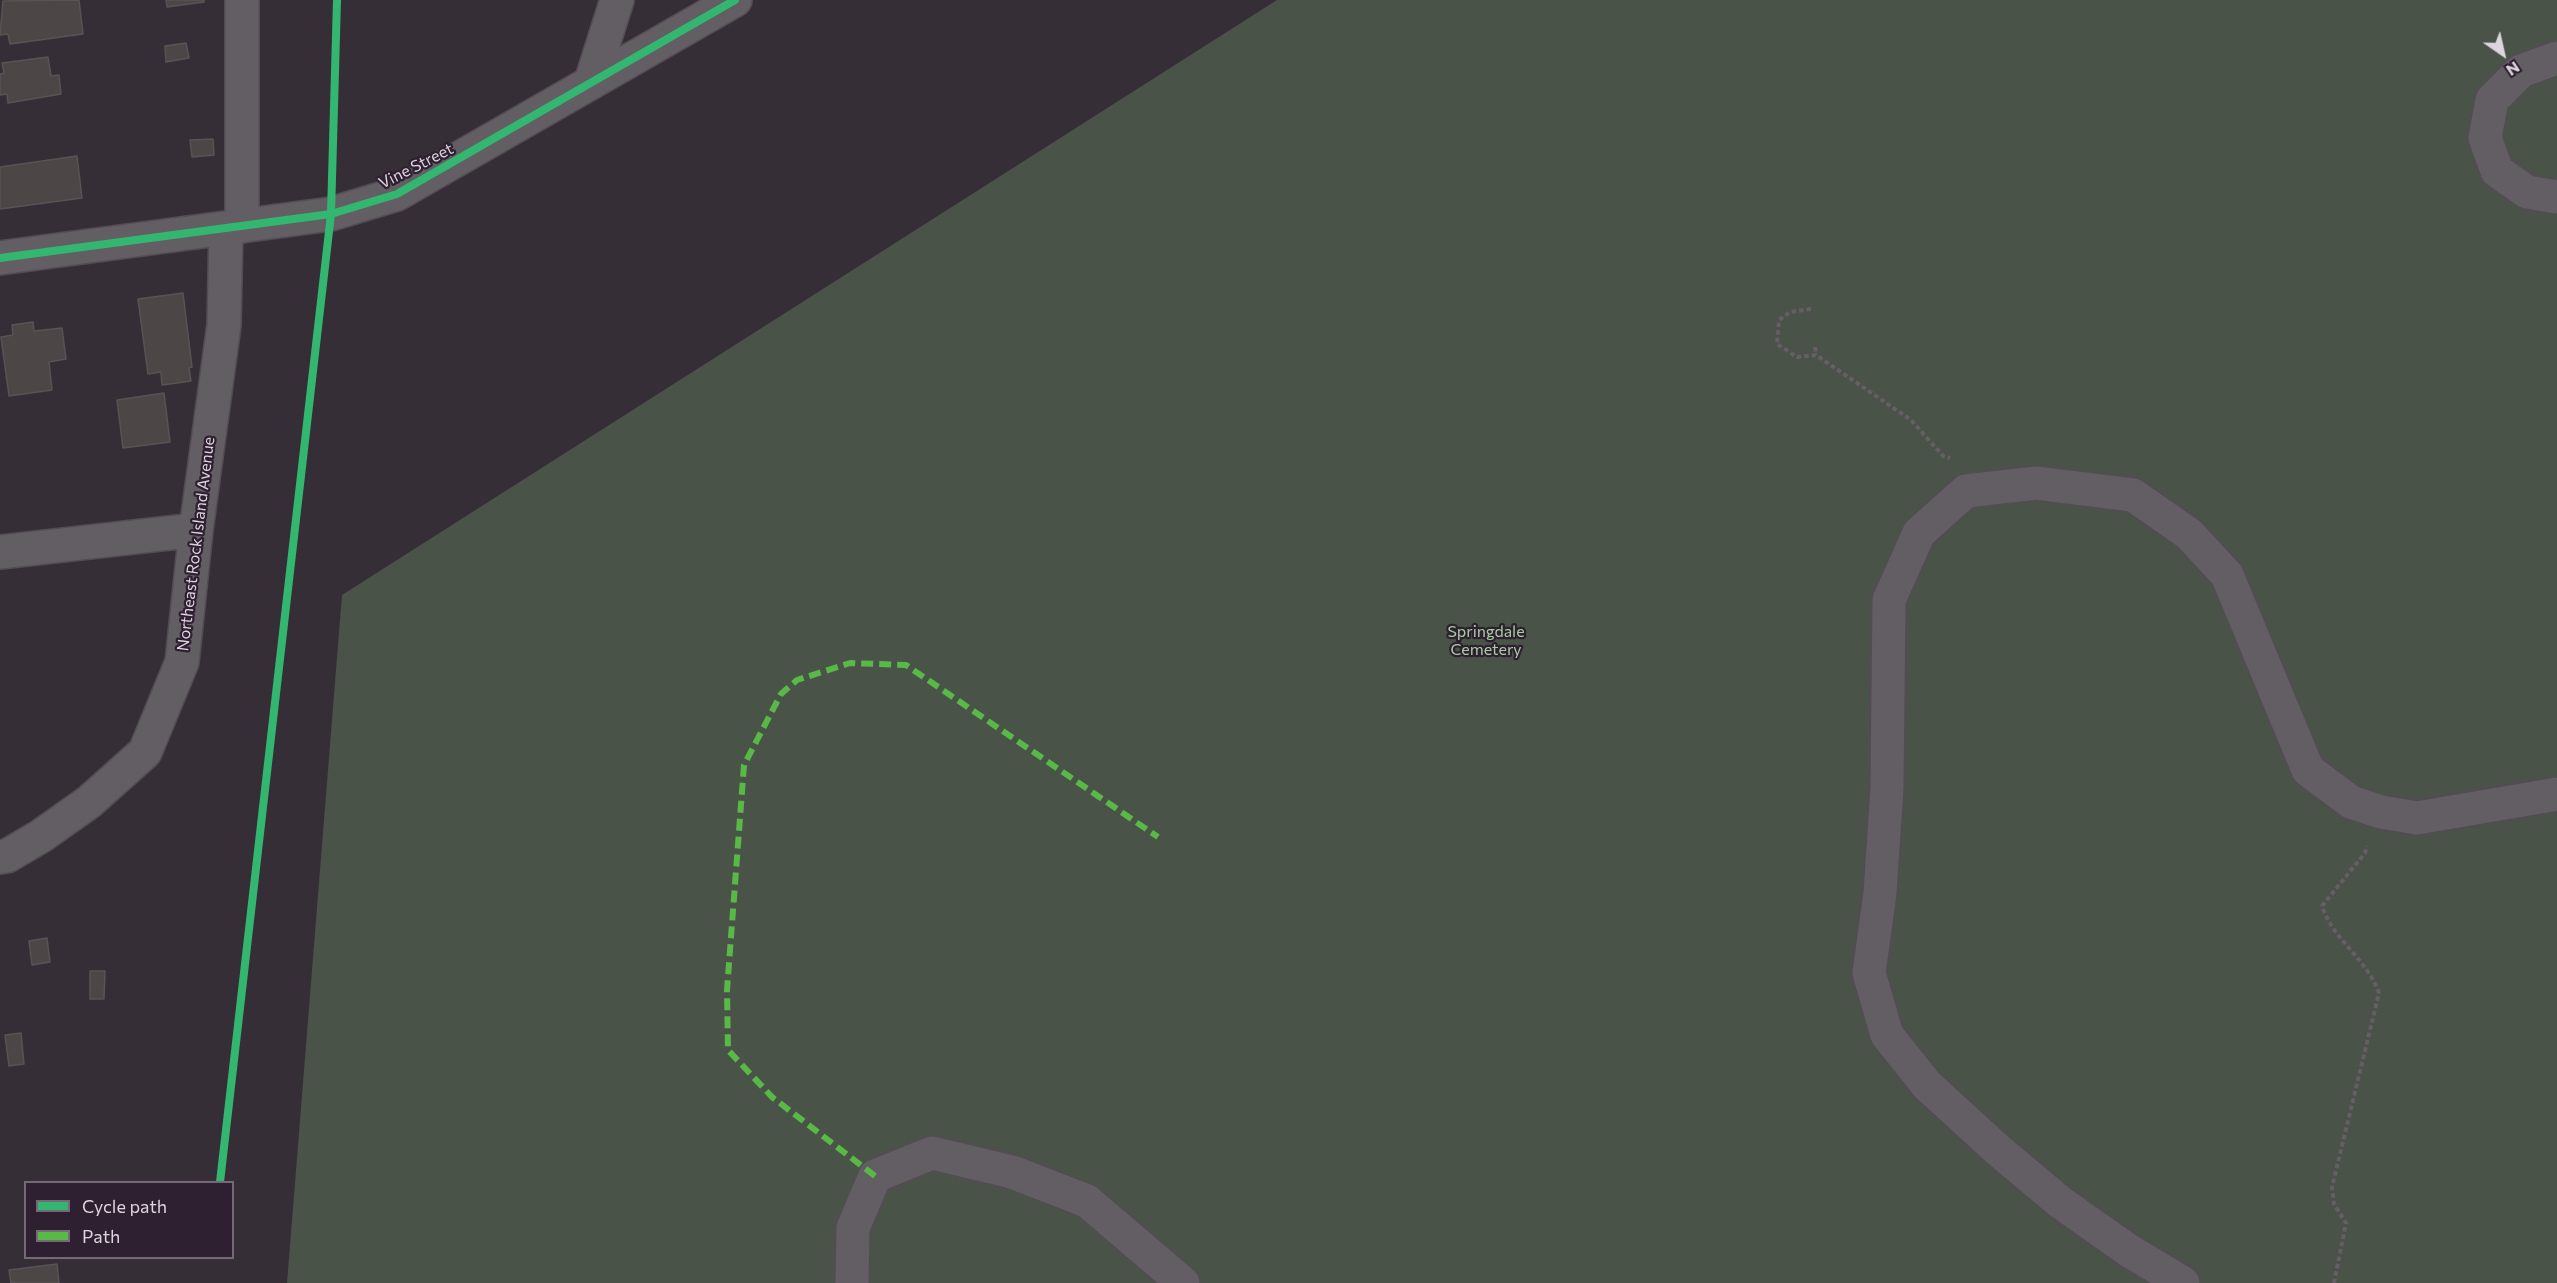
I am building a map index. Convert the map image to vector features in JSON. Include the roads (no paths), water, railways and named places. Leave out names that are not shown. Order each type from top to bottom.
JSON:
[{"type":"street","name":"Northeast Rock Island Avenue","points":[[3,856],[90,802],[145,752],[182,662],[234,227],[242,0]]},
{"type":"street","points":[[591,82],[617,0]]},
{"type":"street","name":"Vine Street","points":[[0,258],[332,214],[397,194],[735,0]]},
{"type":"street","points":[[2557,58],[2521,71],[2492,100],[2485,138],[2498,171],[2526,192],[2557,197]]},
{"type":"street","points":[[2183,1283],[2128,1250],[2080,1216],[1998,1150],[1927,1085],[1887,1035],[1869,973],[1880,893],[1887,788],[1889,600],[1919,533],[1966,491],[2036,483],[2133,495],[2189,534],[2228,575],[2308,770],[2350,802],[2381,813],[2417,818],[2557,794]]},
{"type":"street","points":[[0,552],[196,530]]},
{"type":"street","points":[[852,1283],[853,1227],[875,1176],[932,1153],[1012,1172],[1087,1201],[1183,1283]]},
{"type":"park label","name":"Springdale Cemetery","points":[[1486,641]]}]
